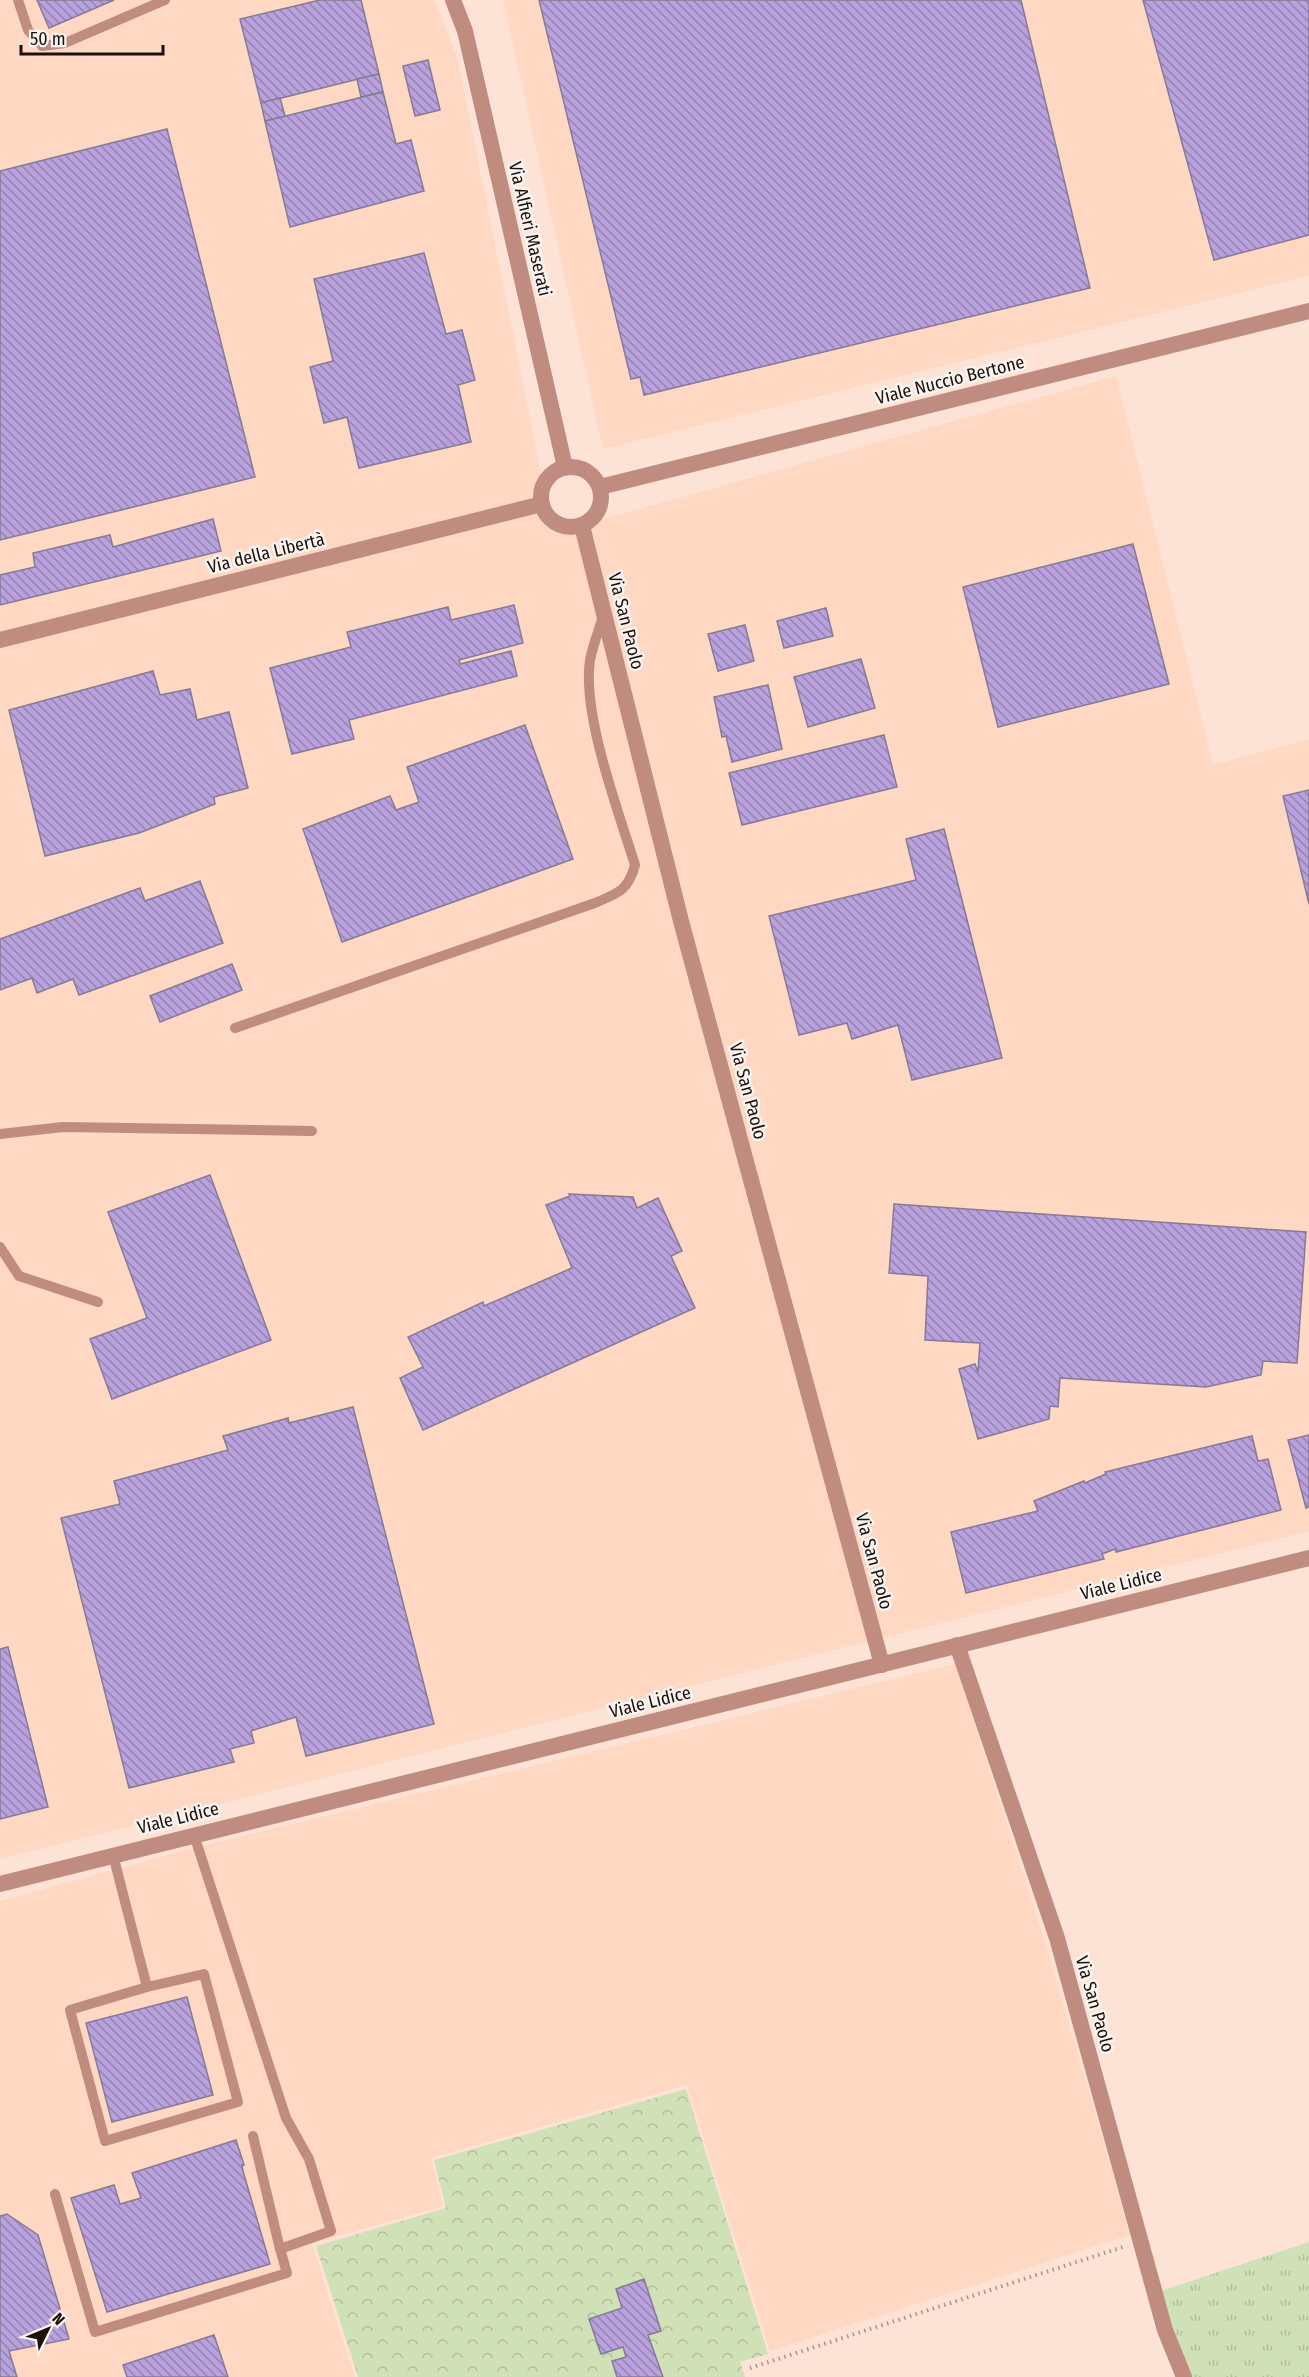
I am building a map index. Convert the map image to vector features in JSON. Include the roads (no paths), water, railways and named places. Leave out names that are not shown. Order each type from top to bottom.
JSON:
[{"type":"street","name":"Via Alfieri Maserati","points":[[453,0],[465,31],[565,467]]},
{"type":"street","name":"Viale Nuccio Bertone","points":[[600,487],[1309,311]]},
{"type":"street","points":[[565,467],[573,467],[590,473],[600,487],[602,496],[597,515],[582,526],[572,528],[552,522],[542,504],[541,495],[548,477],[565,467]]},
{"type":"street","name":"Via della Libertà","points":[[0,640],[542,504]]},
{"type":"street","name":"Via San Paolo","points":[[582,526],[681,921],[882,1665]]},
{"type":"street","name":"Viale Lidice","points":[[0,1884],[1309,1558]]},
{"type":"street","name":"Via San Paolo","points":[[957,1645],[1056,1938],[1165,2330],[1184,2377]]},
{"type":"lane","points":[[18,0],[28,30],[42,46],[65,43],[165,0]]},
{"type":"lane","points":[[235,1028],[595,903],[622,891],[631,880],[635,865],[598,741],[590,689],[590,660],[604,612]]},
{"type":"lane","points":[[0,1134],[63,1126],[312,1131]]},
{"type":"lane","points":[[0,1247],[19,1276],[98,1302]]},
{"type":"lane","points":[[194,1834],[286,2118],[309,2159],[331,2231],[280,2249]]},
{"type":"lane","points":[[113,1855],[147,1987]]},
{"type":"lane","points":[[204,1974],[238,2102],[105,2141],[70,2010],[147,1987],[204,1974]]},
{"type":"lane","points":[[55,2194],[95,2332],[287,2273],[253,2136]]}]
